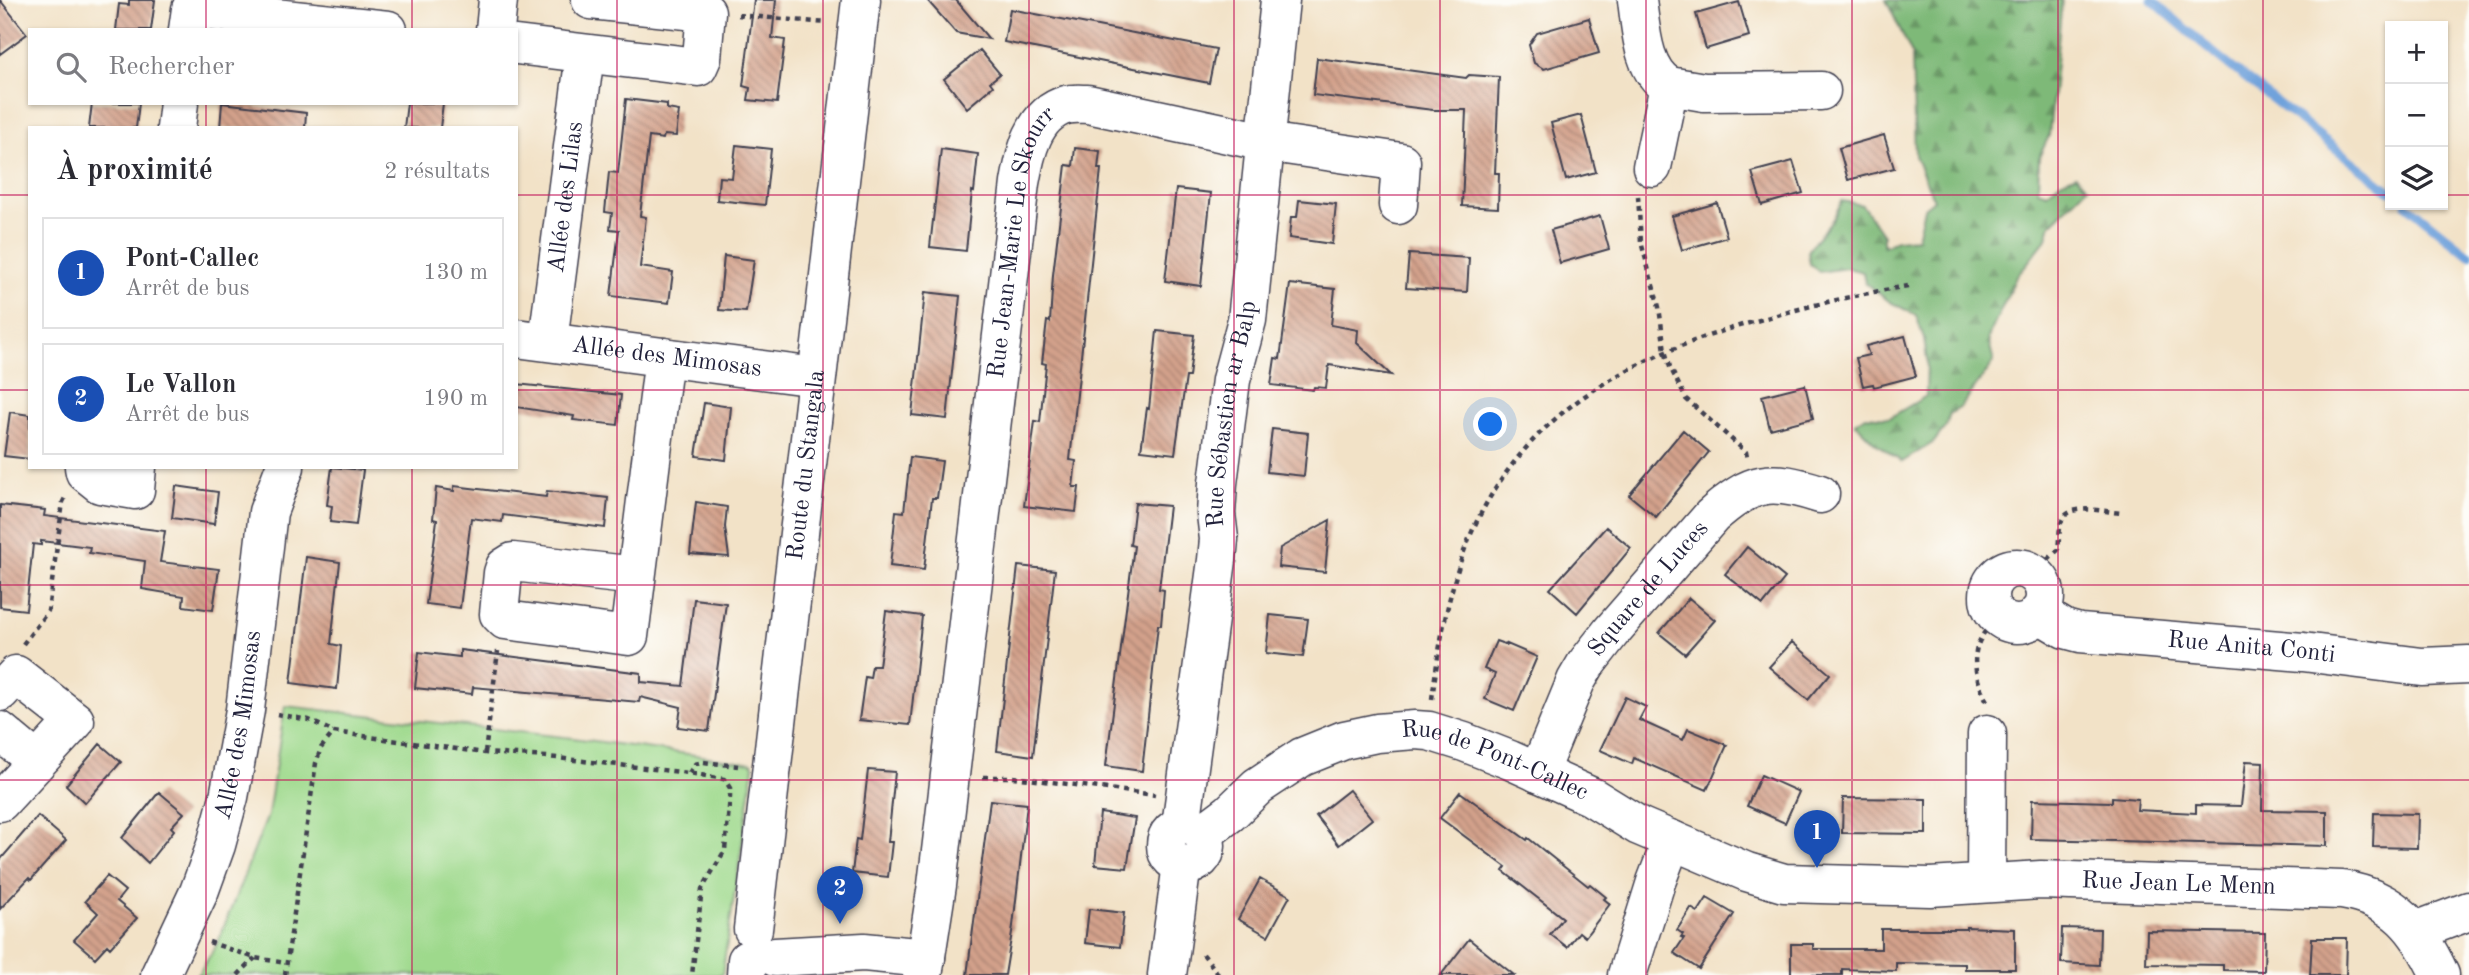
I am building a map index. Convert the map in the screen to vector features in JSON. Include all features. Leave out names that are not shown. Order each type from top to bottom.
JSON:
[{"type":"street","points":[[495,28],[498,0]]},
{"type":"street","points":[[518,45],[698,67],[702,58],[706,12],[590,0]]},
{"type":"street","name":"Rue Sébastien ar Balp","points":[[1167,975],[1187,831],[1217,560],[1218,483],[1231,380],[1247,320],[1280,0]]},
{"type":"street","points":[[1637,0],[1651,68],[1658,79],[1669,86],[1704,92],[1821,90]]},
{"type":"street","name":"Route du Stangala","points":[[762,953],[763,841],[860,8]]},
{"type":"street","points":[[188,28],[191,9],[346,27]]},
{"type":"street","name":"Allée des Lilas","points":[[532,340],[585,54]]},
{"type":"street","points":[[1645,178],[1669,86]]},
{"type":"street","name":"Rue Jean-Marie Le Skourr","points":[[924,966],[951,773],[1020,183],[1025,154],[1032,136],[1052,111],[1067,105],[1088,104],[1265,142],[1401,162],[1398,205]]},
{"type":"street","points":[[176,126],[179,105]]},
{"type":"street","name":"Allée des Mimosas","points":[[532,340],[816,377]]},
{"type":"street","points":[[636,576],[513,562],[505,567],[503,573],[499,609],[505,620],[629,636],[664,357]]},
{"type":"street","points":[[85,470],[100,484],[135,490],[137,469]]},
{"type":"street","name":"Allée des Mimosas","points":[[160,975],[182,933],[216,845],[229,797],[245,710],[268,512],[284,469]]},
{"type":"street","name":"Square de Luces","points":[[1538,773],[1576,681],[1586,664],[1713,516],[1731,499],[1752,488],[1770,484],[1788,484],[1820,495]]},
{"type":"street","points":[[2016,568],[2033,573],[2039,580],[2045,597],[2038,613],[2032,620],[2014,624],[1997,616],[1989,599],[1993,582],[1999,575],[2016,568]]},
{"type":"street","name":"Rue Anita Conti","points":[[2038,613],[2065,629],[2080,633],[2303,653],[2422,667],[2469,665]]},
{"type":"street","points":[[0,802],[75,721],[8,683]]},
{"type":"street","name":"Rue de Pont-Callec","points":[[1187,831],[1230,813],[1264,781],[1301,757],[1329,745],[1377,733],[1406,730],[1429,732],[1464,742],[1592,797],[1639,827],[1772,881],[1797,884]]},
{"type":"street","points":[[0,731],[36,761]]},
{"type":"street","points":[[1986,883],[1987,734]]},
{"type":"street","points":[[1627,975],[1672,840]]},
{"type":"street","name":"Rue Jean Le Menn","points":[[1797,884],[1930,887],[2041,880],[2342,890],[2369,897],[2399,914],[2416,931],[2440,975]]},
{"type":"street","points":[[2416,931],[2469,911]]},
{"type":"street","points":[[762,953],[864,952],[924,966]]},
{"type":"path","points":[[706,12],[838,24],[842,14],[860,8]]},
{"type":"path","points":[[1645,178],[1641,242],[1660,307],[1665,351],[1678,386],[1686,399],[1746,452]]},
{"type":"path","points":[[1429,732],[1438,653],[1460,561],[1480,516],[1506,472],[1545,427],[1578,400],[1618,374],[1665,351],[1813,305],[1908,286]]},
{"type":"path","points":[[8,683],[17,651],[48,611],[63,502],[85,470]]},
{"type":"path","points":[[2033,573],[2058,550],[2061,523],[2071,510],[2122,513]]},
{"type":"path","points":[[1987,734],[1995,727],[1994,720],[1976,676],[1976,663],[1979,641],[1997,616]]},
{"type":"path","points":[[485,753],[500,635],[505,620]]},
{"type":"path","points":[[245,710],[309,720],[334,732],[485,753],[548,757],[724,779],[730,788],[724,849],[702,889],[692,975]]},
{"type":"path","points":[[285,975],[316,763],[321,748],[334,732]]},
{"type":"path","points":[[689,773],[695,764],[703,762],[771,769]]},
{"type":"path","points":[[951,773],[977,777],[1013,777],[1187,831]]},
{"type":"path","points":[[182,933],[255,958],[286,963]]},
{"type":"path","points":[[238,975],[255,958]]},
{"type":"green space","points":[[1886,0],[2062,0],[2049,136],[2039,157],[2038,190],[2047,193],[2060,182],[2076,175],[2088,187],[2051,224],[2047,238],[2015,279],[1988,338],[1994,362],[1961,407],[1950,414],[1946,426],[1934,442],[1902,462],[1874,442],[1855,423],[1866,416],[1889,418],[1926,396],[1927,360],[1916,315],[1890,302],[1865,283],[1863,272],[1847,268],[1819,272],[1810,264],[1808,252],[1833,219],[1842,201],[1862,205],[1883,235],[1883,246],[1897,240],[1917,238],[1924,208],[1934,200],[1915,156],[1912,54]]},
{"type":"green space","points":[[285,706],[573,738],[752,763],[754,767],[722,975],[198,975],[217,944],[268,815]]},
{"type":"building","points":[[0,0],[27,34],[0,54]]},
{"type":"building","points":[[129,0],[155,0],[151,28],[116,28],[119,4],[129,5]]},
{"type":"building","points":[[754,0],[776,0],[772,38],[785,40],[777,103],[748,100],[750,88],[743,86]]},
{"type":"building","points":[[927,0],[956,0],[989,39],[956,33]]},
{"type":"building","points":[[1739,2],[1749,36],[1706,49],[1696,14]]},
{"type":"building","points":[[1010,9],[1216,49],[1209,83],[1004,42]]},
{"type":"building","points":[[1589,18],[1599,53],[1544,69],[1534,63],[1529,45],[1537,33]]},
{"type":"building","points":[[980,50],[1000,74],[990,82],[993,86],[967,108],[944,79]]},
{"type":"building","points":[[1317,58],[1466,78],[1469,75],[1499,77],[1495,173],[1499,173],[1498,208],[1462,206],[1466,110],[1433,110],[1313,95]]},
{"type":"building","points":[[626,99],[667,104],[667,109],[679,111],[676,136],[664,135],[663,139],[649,137],[640,216],[646,217],[640,267],[673,272],[669,303],[611,296],[619,230],[610,229],[612,213],[605,212],[609,172],[618,173]]},
{"type":"building","points":[[92,105],[139,105],[136,126],[89,126]]},
{"type":"building","points":[[222,105],[306,113],[305,126],[220,126]]},
{"type":"building","points":[[407,105],[443,105],[440,126],[404,126]]},
{"type":"building","points":[[1581,115],[1596,172],[1566,180],[1551,123]]},
{"type":"building","points":[[1884,135],[1894,168],[1848,180],[1839,148]]},
{"type":"building","points":[[736,145],[771,149],[765,205],[717,200],[719,177],[732,178]]},
{"type":"building","points":[[1075,148],[1100,151],[1098,169],[1101,169],[1070,460],[1076,461],[1073,487],[1079,487],[1076,512],[1024,506],[1035,421],[1040,422],[1046,364],[1042,363],[1047,321],[1050,322],[1066,165],[1073,166]]},
{"type":"building","points":[[941,149],[978,154],[966,251],[930,247]]},
{"type":"building","points":[[1793,161],[1803,193],[1762,205],[1752,172]]},
{"type":"building","points":[[1176,189],[1211,193],[1201,286],[1165,281]]},
{"type":"building","points":[[1299,200],[1336,204],[1332,244],[1289,238],[1291,217],[1297,217]]},
{"type":"building","points":[[1717,203],[1727,237],[1682,250],[1672,216]]},
{"type":"building","points":[[1600,216],[1609,249],[1560,263],[1551,230]]},
{"type":"building","points":[[1409,254],[1469,258],[1467,292],[1406,288]]},
{"type":"building","points":[[724,256],[754,260],[746,312],[719,310]]},
{"type":"building","points":[[1290,284],[1335,289],[1331,325],[1358,330],[1357,343],[1391,375],[1329,365],[1326,388],[1314,387],[1313,390],[1271,385],[1275,358],[1280,359]]},
{"type":"building","points":[[925,292],[960,296],[947,419],[912,415]]},
{"type":"building","points":[[1157,331],[1194,335],[1175,454],[1141,450],[1147,408],[1149,409]]},
{"type":"building","points":[[1905,336],[1916,376],[1874,387],[1873,384],[1863,386],[1856,358],[1869,355],[1866,346]]},
{"type":"building","points":[[518,384],[621,395],[618,425],[573,420],[574,416],[518,407]]},
{"type":"building","points":[[1805,385],[1813,418],[1770,429],[1762,396]]},
{"type":"building","points":[[704,403],[731,407],[726,460],[696,456]]},
{"type":"building","points":[[10,412],[28,415],[28,459],[4,456]]},
{"type":"building","points":[[1272,429],[1308,433],[1304,476],[1267,472]]},
{"type":"building","points":[[1683,430],[1709,452],[1656,517],[1629,495]]},
{"type":"building","points":[[910,457],[942,461],[937,498],[932,498],[924,570],[890,566],[896,511],[904,512]]},
{"type":"building","points":[[332,469],[363,470],[356,525],[330,522],[332,506],[327,505]]},
{"type":"building","points":[[176,486],[218,492],[214,524],[172,518]]},
{"type":"building","points":[[454,486],[546,497],[547,491],[608,498],[605,528],[503,515],[502,522],[471,518],[460,608],[426,604],[437,520],[433,519],[436,488],[454,491]]},
{"type":"building","points":[[696,502],[727,507],[725,527],[729,557],[690,554]]},
{"type":"building","points":[[1135,503],[1169,506],[1159,589],[1164,590],[1161,625],[1158,625],[1142,771],[1106,766],[1134,546],[1130,545]]},
{"type":"building","points":[[0,505],[45,510],[44,516],[165,531],[160,562],[219,569],[213,610],[183,606],[184,596],[142,589],[145,561],[89,553],[90,547],[41,541],[41,545],[33,544],[26,610],[0,607]]},
{"type":"building","points":[[1330,520],[1325,572],[1278,567],[1280,548]]},
{"type":"building","points":[[1606,527],[1631,548],[1577,613],[1550,589]]},
{"type":"building","points":[[1747,547],[1785,578],[1763,605],[1725,574]]},
{"type":"building","points":[[306,557],[340,562],[331,644],[341,646],[337,689],[291,683]]},
{"type":"building","points":[[1018,566],[1055,570],[1033,756],[997,751]]},
{"type":"building","points":[[1689,598],[1715,620],[1685,654],[1659,633]]},
{"type":"building","points":[[694,599],[726,603],[709,731],[678,727],[681,707],[640,697],[639,702],[473,687],[472,694],[415,688],[419,652],[460,657],[460,650],[641,673],[641,682],[683,686]]},
{"type":"building","points":[[886,611],[922,616],[910,725],[859,720],[865,677],[870,678],[872,666],[879,666]]},
{"type":"building","points":[[1270,615],[1308,619],[1303,657],[1266,653]]},
{"type":"building","points":[[1496,641],[1537,657],[1514,711],[1485,699],[1495,674],[1484,669]]},
{"type":"building","points":[[1792,642],[1830,674],[1808,700],[1769,667]]},
{"type":"building","points":[[1625,697],[1646,707],[1639,720],[1683,740],[1688,729],[1727,745],[1707,790],[1634,758],[1632,764],[1600,750]]},
{"type":"building","points":[[100,744],[121,762],[85,803],[66,785]]},
{"type":"building","points":[[2246,761],[2263,762],[2262,810],[2327,811],[2327,846],[2031,839],[2032,800],[2112,802],[2112,797],[2138,799],[2137,810],[2196,813],[2196,805],[2241,806]]},
{"type":"building","points":[[868,770],[895,772],[888,842],[892,842],[888,877],[852,873],[856,839],[860,840]]},
{"type":"building","points":[[1761,775],[1799,792],[1785,823],[1747,806]]},
{"type":"building","points":[[1349,790],[1372,819],[1339,845],[1316,816]]},
{"type":"building","points":[[159,792],[184,813],[171,827],[174,830],[148,863],[122,838]]},
{"type":"building","points":[[1460,792],[1527,840],[1528,838],[1606,897],[1604,899],[1610,904],[1585,937],[1579,932],[1567,947],[1550,934],[1563,918],[1503,871],[1506,867],[1440,818]]},
{"type":"building","points":[[1843,798],[1926,799],[1926,834],[1842,833]]},
{"type":"building","points":[[990,800],[1027,804],[1013,926],[1005,975],[967,975]]},
{"type":"building","points":[[1100,813],[1135,818],[1127,868],[1095,865]]},
{"type":"building","points":[[2374,813],[2418,814],[2417,848],[2373,847]]},
{"type":"building","points":[[38,816],[66,840],[31,880],[29,878],[0,909],[0,860]]},
{"type":"building","points":[[107,876],[125,891],[117,901],[137,918],[110,948],[107,945],[95,958],[74,940],[98,913],[85,901]]},
{"type":"building","points":[[1260,879],[1290,896],[1268,936],[1238,919]]},
{"type":"building","points":[[1707,898],[1734,914],[1699,969],[1674,953],[1684,938],[1677,930],[1691,908],[1698,912]]},
{"type":"building","points":[[1089,909],[1124,913],[1120,947],[1085,943]]},
{"type":"building","points":[[2062,928],[2100,929],[2099,965],[2061,963]]},
{"type":"building","points":[[1881,929],[2015,929],[2015,969],[1965,969],[1965,964],[1896,963],[1896,971],[1842,969],[1842,975],[1791,975],[1791,944],[1813,944],[1813,949],[1881,949]]},
{"type":"building","points":[[2147,931],[2265,933],[2264,971],[2223,970],[2223,965],[2146,964]]},
{"type":"building","points":[[2312,938],[2347,938],[2346,975],[2310,975]]},
{"type":"building","points":[[1469,939],[1514,975],[1441,975]]},
{"type":"waterway","points":[[2152,0],[2216,55],[2385,187]]},
{"type":"waterway","points":[[2413,210],[2469,255]]},
{"type":"place","name":"Pont-Callec","points":[[1817,868]]},
{"type":"place","name":"Le Vallon","points":[[840,924]]}]
